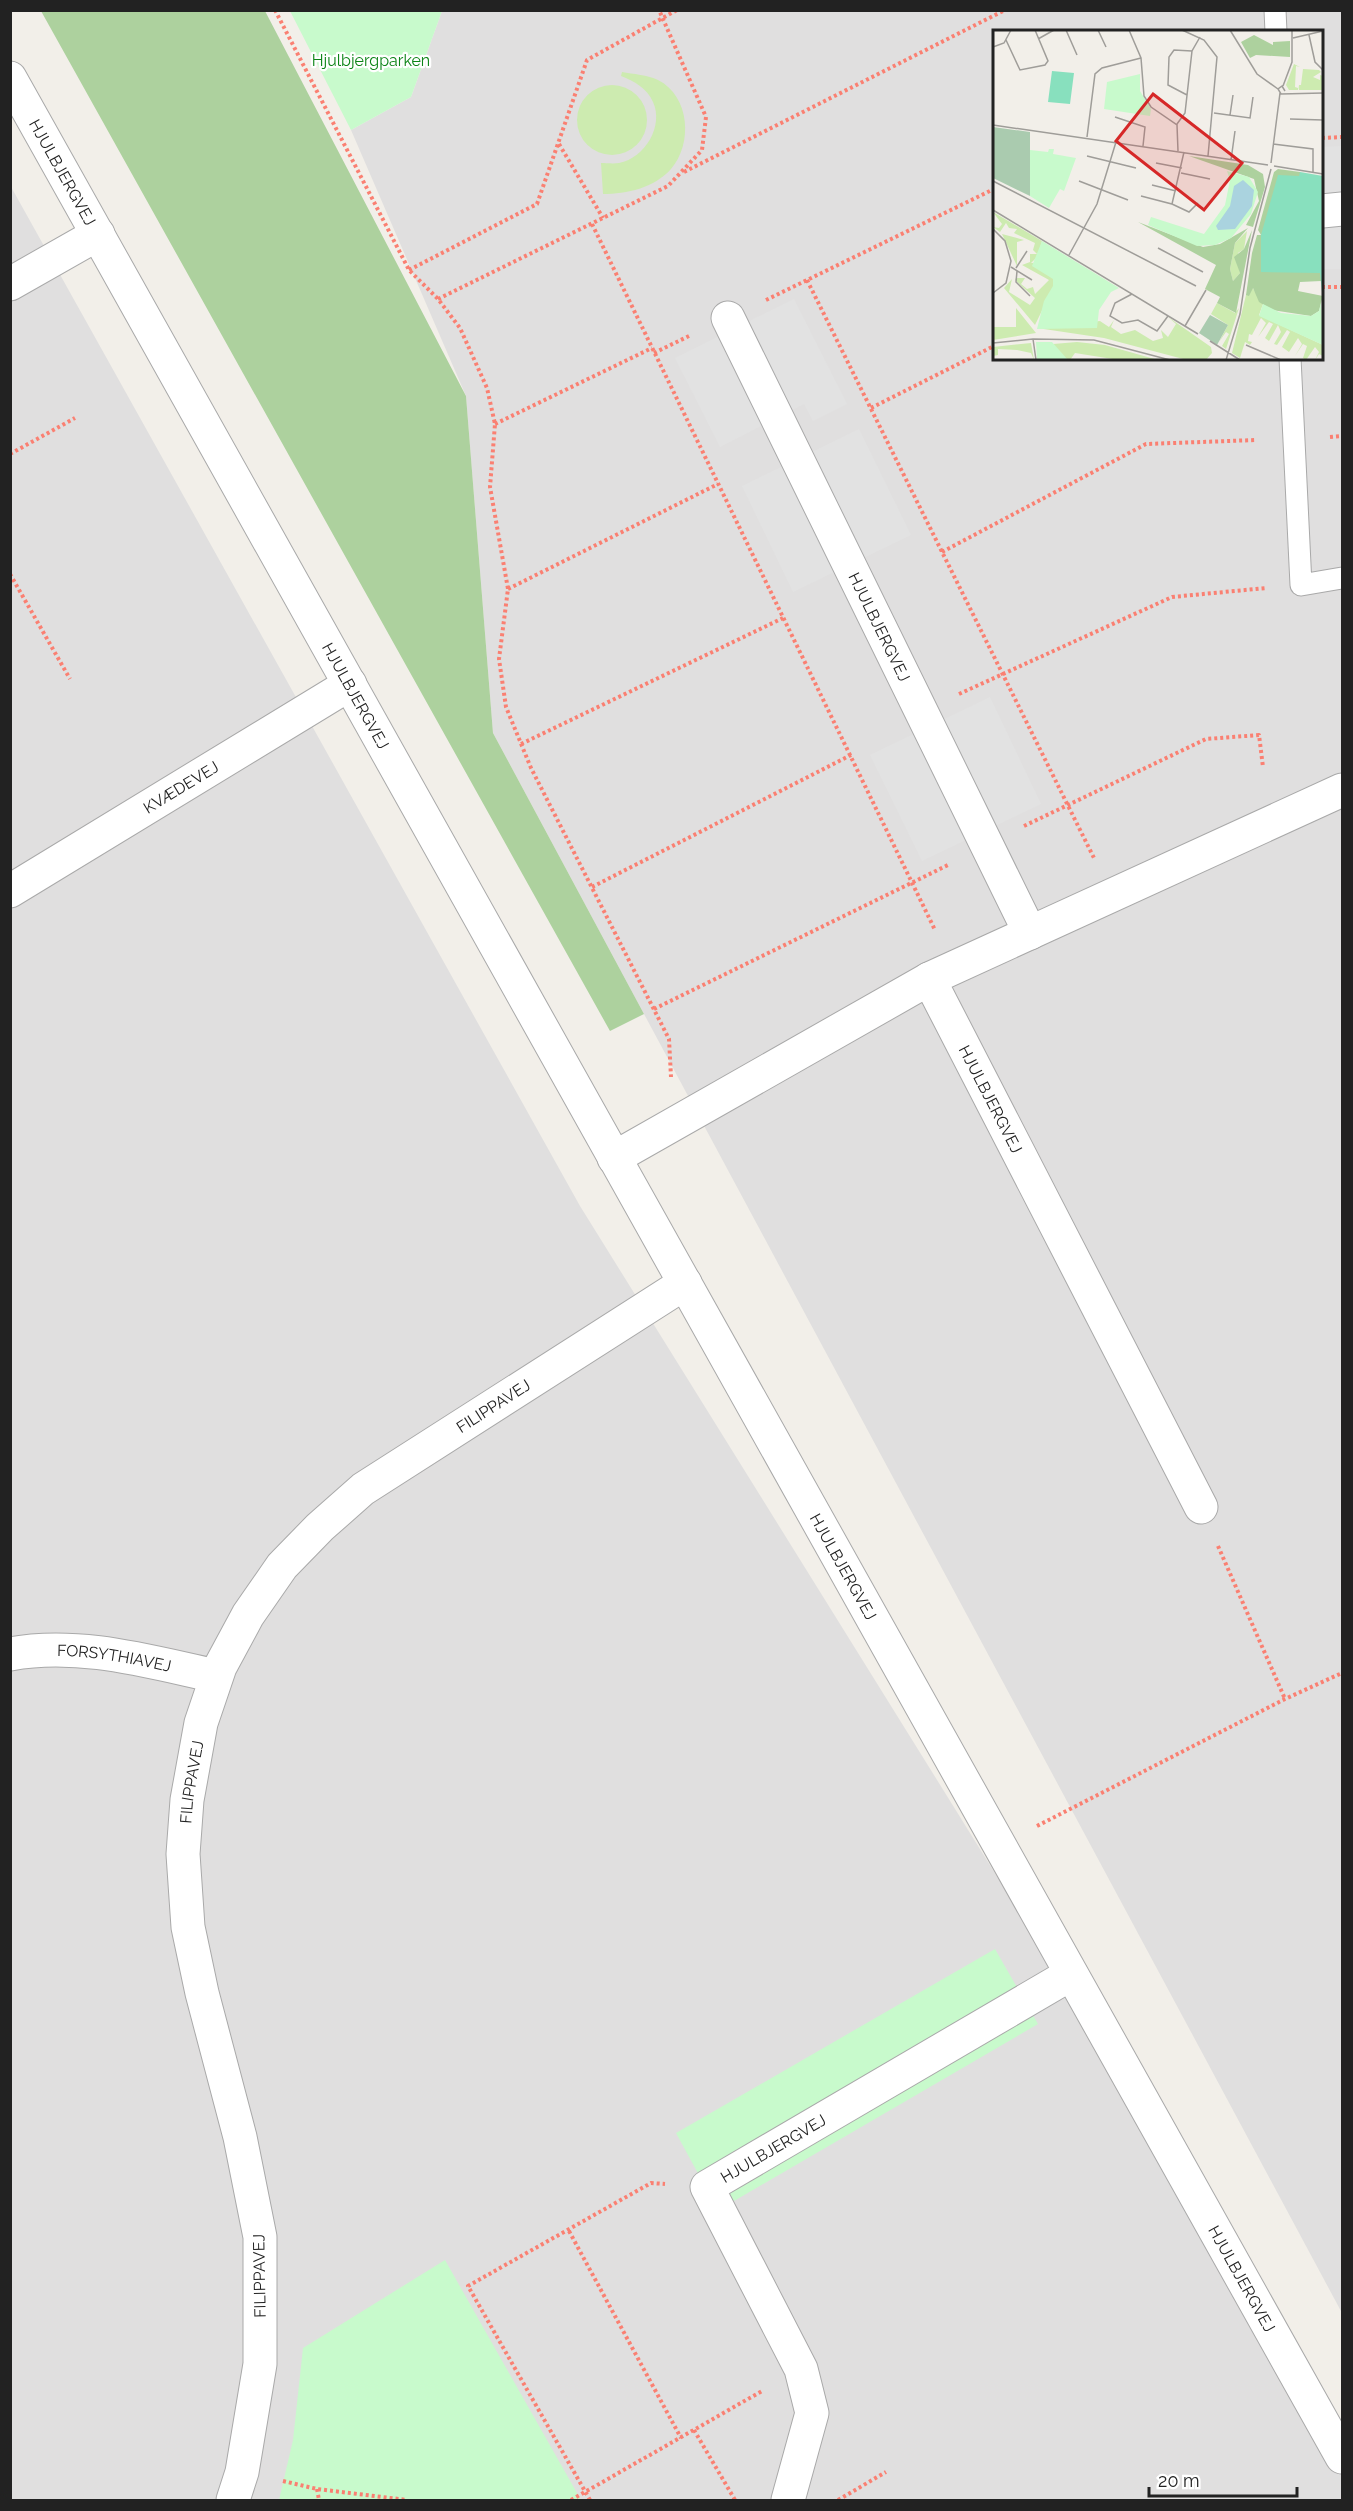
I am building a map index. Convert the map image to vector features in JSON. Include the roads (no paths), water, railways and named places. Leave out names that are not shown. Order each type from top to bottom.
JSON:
[{"type":"street","name":"HJULBJERGVEJ","points":[[10,78],[1342,2457]]},
{"type":"street","points":[[1323,211],[1342,209]]},
{"type":"street","name":"HJULBJERGVEJ","points":[[10,284],[98,234]]},
{"type":"street","name":"HJULBJERGVEJ","points":[[728,318],[1030,933]]},
{"type":"street","name":"KVÆDEVEJ","points":[[10,891],[350,684]]},
{"type":"street","points":[[614,1158],[929,979],[1342,790]]},
{"type":"street","name":"HJULBJERGVEJ","points":[[929,979],[1201,1507]]},
{"type":"street","name":"FILIPPAVEJ","points":[[237,2486],[260,2364],[260,2237],[240,2137],[202,1993],[188,1927],[183,1854],[187,1800],[201,1723],[216,1676],[248,1615],[282,1566],[320,1527],[363,1489],[685,1283]]},
{"type":"street","name":"FORSYTHIAVEJ","points":[[10,1654],[69,1649],[133,1658],[216,1676]]},
{"type":"street","name":"HJULBJERGVEJ","points":[[788,2500],[812,2413],[801,2368],[707,2187],[1071,1974]]},
{"type":"lane","points":[[1275,10],[1276,30]]},
{"type":"lane","points":[[1290,360],[1301,585],[1342,578]]},
{"type":"park label","name":"Hjulbjergparken","points":[[371,60]]}]
